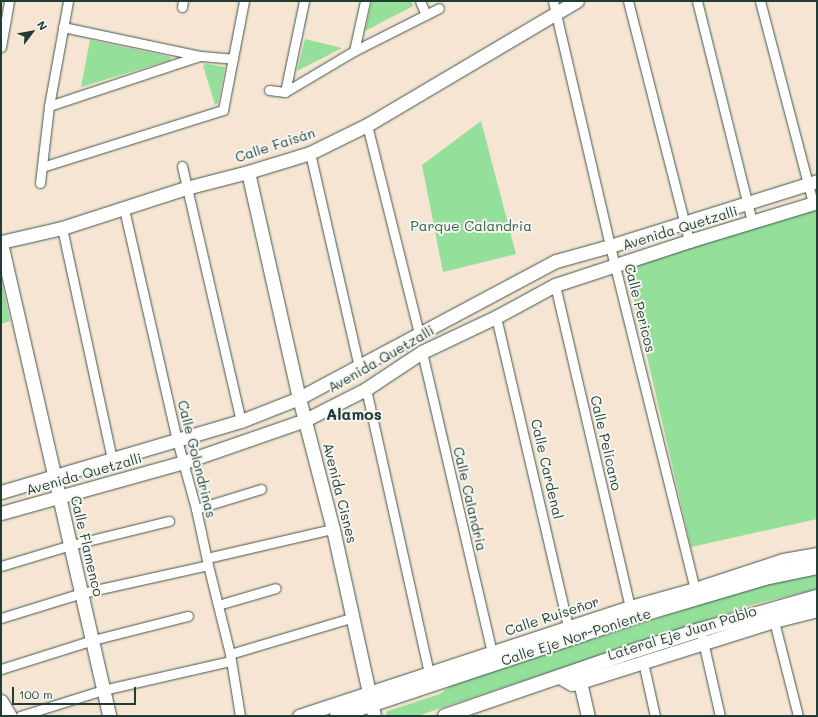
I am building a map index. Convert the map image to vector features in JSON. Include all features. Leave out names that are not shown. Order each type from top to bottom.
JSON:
[{"type":"main road","name":"Calle Faisán","points":[[1,242],[62,228],[186,188],[248,172],[310,153],[367,125],[577,1]]},
{"type":"main road","name":"Avenida Cisnes","points":[[248,172],[299,398],[333,529],[371,705]]},
{"type":"main road","name":"Avenida Quetzalli","points":[[1,492],[241,421],[299,398],[556,261],[610,246],[812,182]]},
{"type":"main road","name":"Avenida Quetzalli","points":[[1,513],[184,462],[305,420],[366,389],[422,352],[496,317],[555,284],[614,264],[815,202]]},
{"type":"main road","name":"Calle Flamenco","points":[[1,242],[54,477],[93,640],[109,716]]},
{"type":"main road","name":"Calle Ruiseñor","points":[[299,716],[371,705],[429,673],[630,607],[697,594],[783,560],[817,554]]},
{"type":"main road","name":"Calle Eje Nor-Poniente","points":[[337,716],[650,612],[697,594],[817,567]]},
{"type":"main road","points":[[445,716],[558,676],[701,637],[817,597]]},
{"type":"main road","name":"Lateral Eje Juan Pablo","points":[[558,676],[572,684],[580,682],[643,662],[701,637],[817,610]]},
{"type":"main road","points":[[580,682],[588,716]]},
{"type":"main road","points":[[1,701],[10,716]]},
{"type":"street","points":[[1,47],[9,1]]},
{"type":"street","points":[[40,183],[49,106],[68,1]]},
{"type":"street","points":[[42,167],[223,110],[244,1]]},
{"type":"street","points":[[285,92],[304,1]]},
{"type":"street","points":[[354,52],[365,1]]},
{"type":"street","points":[[420,1],[426,14]]},
{"type":"street","name":"Calle Pericos","points":[[553,1],[614,264],[697,594]]},
{"type":"street","points":[[628,1],[689,241]]},
{"type":"street","points":[[697,1],[752,222]]},
{"type":"street","points":[[760,1],[812,182],[815,202]]},
{"type":"street","points":[[269,90],[285,92],[354,52],[439,8]]},
{"type":"street","points":[[63,27],[201,56],[233,59]]},
{"type":"street","points":[[49,106],[201,56]]},
{"type":"street","points":[[367,125],[420,334]]},
{"type":"street","points":[[310,153],[359,367]]},
{"type":"street","points":[[182,166],[241,421]]},
{"type":"street","name":"Calle Golondrinas","points":[[124,209],[177,440],[196,509],[207,562],[231,657],[240,716]]},
{"type":"street","points":[[62,228],[112,459]]},
{"type":"street","name":"Calle Pelícano","points":[[555,284],[630,607]]},
{"type":"street","name":"Calle Cardenal","points":[[496,317],[568,628]]},
{"type":"street","name":"Calle Calandria","points":[[422,352],[492,653]]},
{"type":"street","points":[[366,389],[429,673]]},
{"type":"street","points":[[196,509],[261,489]]},
{"type":"street","points":[[1,566],[71,545],[169,521]]},
{"type":"street","points":[[1,618],[82,593],[333,529]]},
{"type":"street","points":[[218,605],[276,588]]},
{"type":"street","points":[[1,669],[93,640],[188,616]]},
{"type":"street","points":[[20,716],[103,690],[231,657],[351,618]]},
{"type":"street","points":[[774,621],[798,716]]},
{"type":"street","points":[[701,637],[720,716]]},
{"type":"street","points":[[643,662],[655,716]]},
{"type":"green space","points":[[372,1],[411,1],[413,6],[365,31]]},
{"type":"green space","points":[[305,39],[342,48],[297,71]]},
{"type":"green space","points":[[90,40],[171,57],[170,60],[81,87]]},
{"type":"green space","points":[[207,64],[225,67],[218,103],[215,105],[203,65]]},
{"type":"green space","name":"Parque Calandria","points":[[481,121],[516,254],[443,272],[422,165]]},
{"type":"green space","points":[[817,209],[817,519],[691,547],[626,265]]},
{"type":"green space","points":[[1,280],[10,321],[1,324]]},
{"type":"green space","points":[[817,571],[817,589],[755,604],[417,716],[386,716],[388,711],[440,694],[452,685],[745,590]]},
{"type":"district","name":"Alamos","points":[[354,414]]}]
